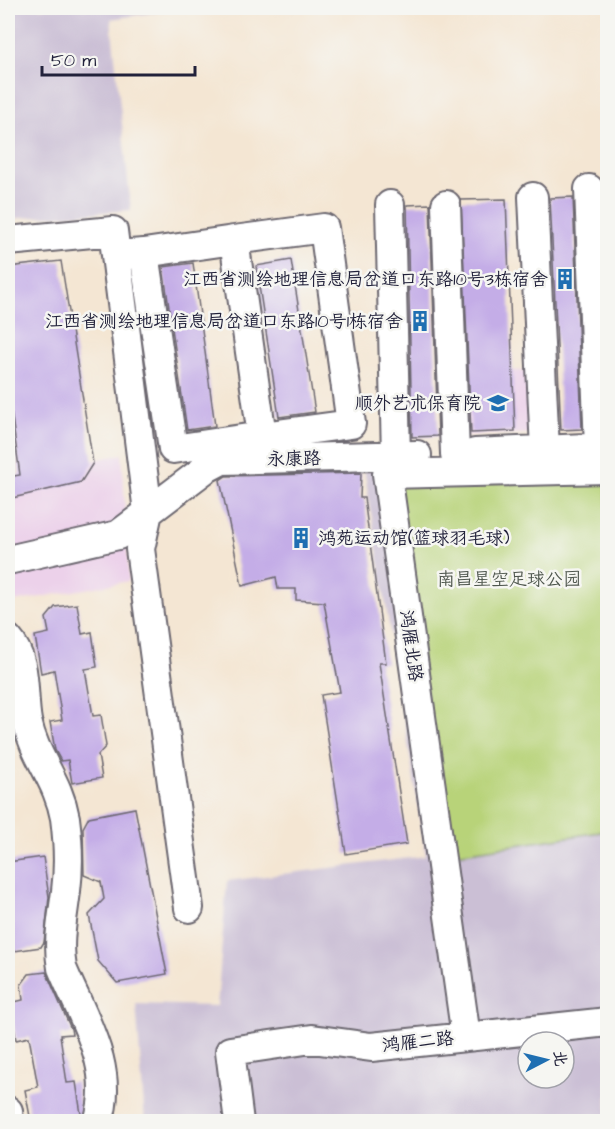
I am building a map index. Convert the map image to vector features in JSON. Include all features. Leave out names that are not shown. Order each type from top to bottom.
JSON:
[{"type":"street","points":[[589,189],[601,323],[605,455]]},
{"type":"street","points":[[533,197],[545,450]]},
{"type":"street","points":[[446,204],[455,454]]},
{"type":"street","points":[[390,205],[396,456]]},
{"type":"street","points":[[8,241],[114,243],[144,253],[324,228],[351,424],[173,449],[144,253]]},
{"type":"street","points":[[234,240],[262,436]]},
{"type":"street","points":[[114,243],[147,512],[140,549],[189,908]]},
{"type":"street","name":"永康路","points":[[8,560],[117,535],[206,469],[222,460],[545,450],[605,455]]},
{"type":"street","name":"鸿雁北路","points":[[466,1037],[387,474],[605,455]]},
{"type":"street","points":[[8,639],[16,649],[21,662],[28,722],[40,760],[53,777],[65,819],[67,889],[59,952],[62,968],[101,1062],[104,1087],[98,1122]]},
{"type":"street","name":"鸿雁二路","points":[[239,1122],[230,1052],[312,1039],[371,1047],[608,1022]]},
{"type":"street","points":[[8,1110],[9,1122]]},
{"type":"shaded area","points":[[8,8],[186,8],[111,19],[131,210],[8,219]]},
{"type":"shaded area","name":"顺外艺术保育院","points":[[540,370],[542,433],[456,436],[453,373]]},
{"type":"shaded area","points":[[122,454],[129,581],[8,603],[8,480]]},
{"type":"shaded area","points":[[607,460],[607,1121],[145,1121],[136,1004],[217,1006],[227,881],[426,856],[364,468]]},
{"type":"green space","name":"南昌星空足球公园","points":[[607,478],[607,831],[450,855],[396,483]]},
{"type":"building","points":[[573,197],[582,429],[561,430],[550,198]]},
{"type":"building","points":[[506,199],[515,431],[471,433],[461,200]]},
{"type":"building","points":[[430,204],[438,436],[412,437],[407,205]]},
{"type":"building","points":[[291,260],[315,412],[279,417],[256,266]]},
{"type":"building","points":[[61,261],[93,463],[81,482],[8,499],[8,477],[20,475],[8,388],[8,267]]},
{"type":"building","points":[[193,263],[215,426],[187,430],[163,267]]},
{"type":"building","name":"鸿苑运动馆(篮球羽毛球)","points":[[361,473],[360,498],[364,498],[386,663],[379,663],[407,844],[346,854],[321,695],[340,692],[324,602],[296,600],[296,589],[278,589],[276,577],[242,586],[220,480],[226,476]]},
{"type":"building","points":[[77,604],[82,634],[92,632],[97,667],[85,669],[93,716],[101,715],[106,746],[98,755],[102,778],[72,783],[68,760],[61,761],[55,750],[50,722],[62,720],[54,670],[41,673],[35,636],[49,633],[46,618],[55,607]]},
{"type":"building","points":[[135,808],[167,974],[117,983],[98,961],[89,915],[104,899],[101,882],[84,875],[83,828],[89,817]]},
{"type":"building","points":[[43,857],[49,897],[44,942],[41,947],[8,952],[8,862]]},
{"type":"building","points":[[46,972],[72,1034],[60,1035],[67,1083],[76,1082],[81,1114],[73,1122],[31,1122],[25,1090],[38,1087],[29,1037],[16,1040],[10,1003],[23,1000],[21,985],[29,974]]},
{"type":"place","name":"江西省测绘地理信息局岔道口东路10号3栋宿舍","points":[[565,279]]},
{"type":"place","name":"江西省测绘地理信息局岔道口东路10号1栋宿舍","points":[[420,321]]},
{"type":"place","name":"顺外艺术保育院","points":[[498,403]]},
{"type":"place","name":"鸿苑运动馆(篮球羽毛球)","points":[[301,538]]}]
